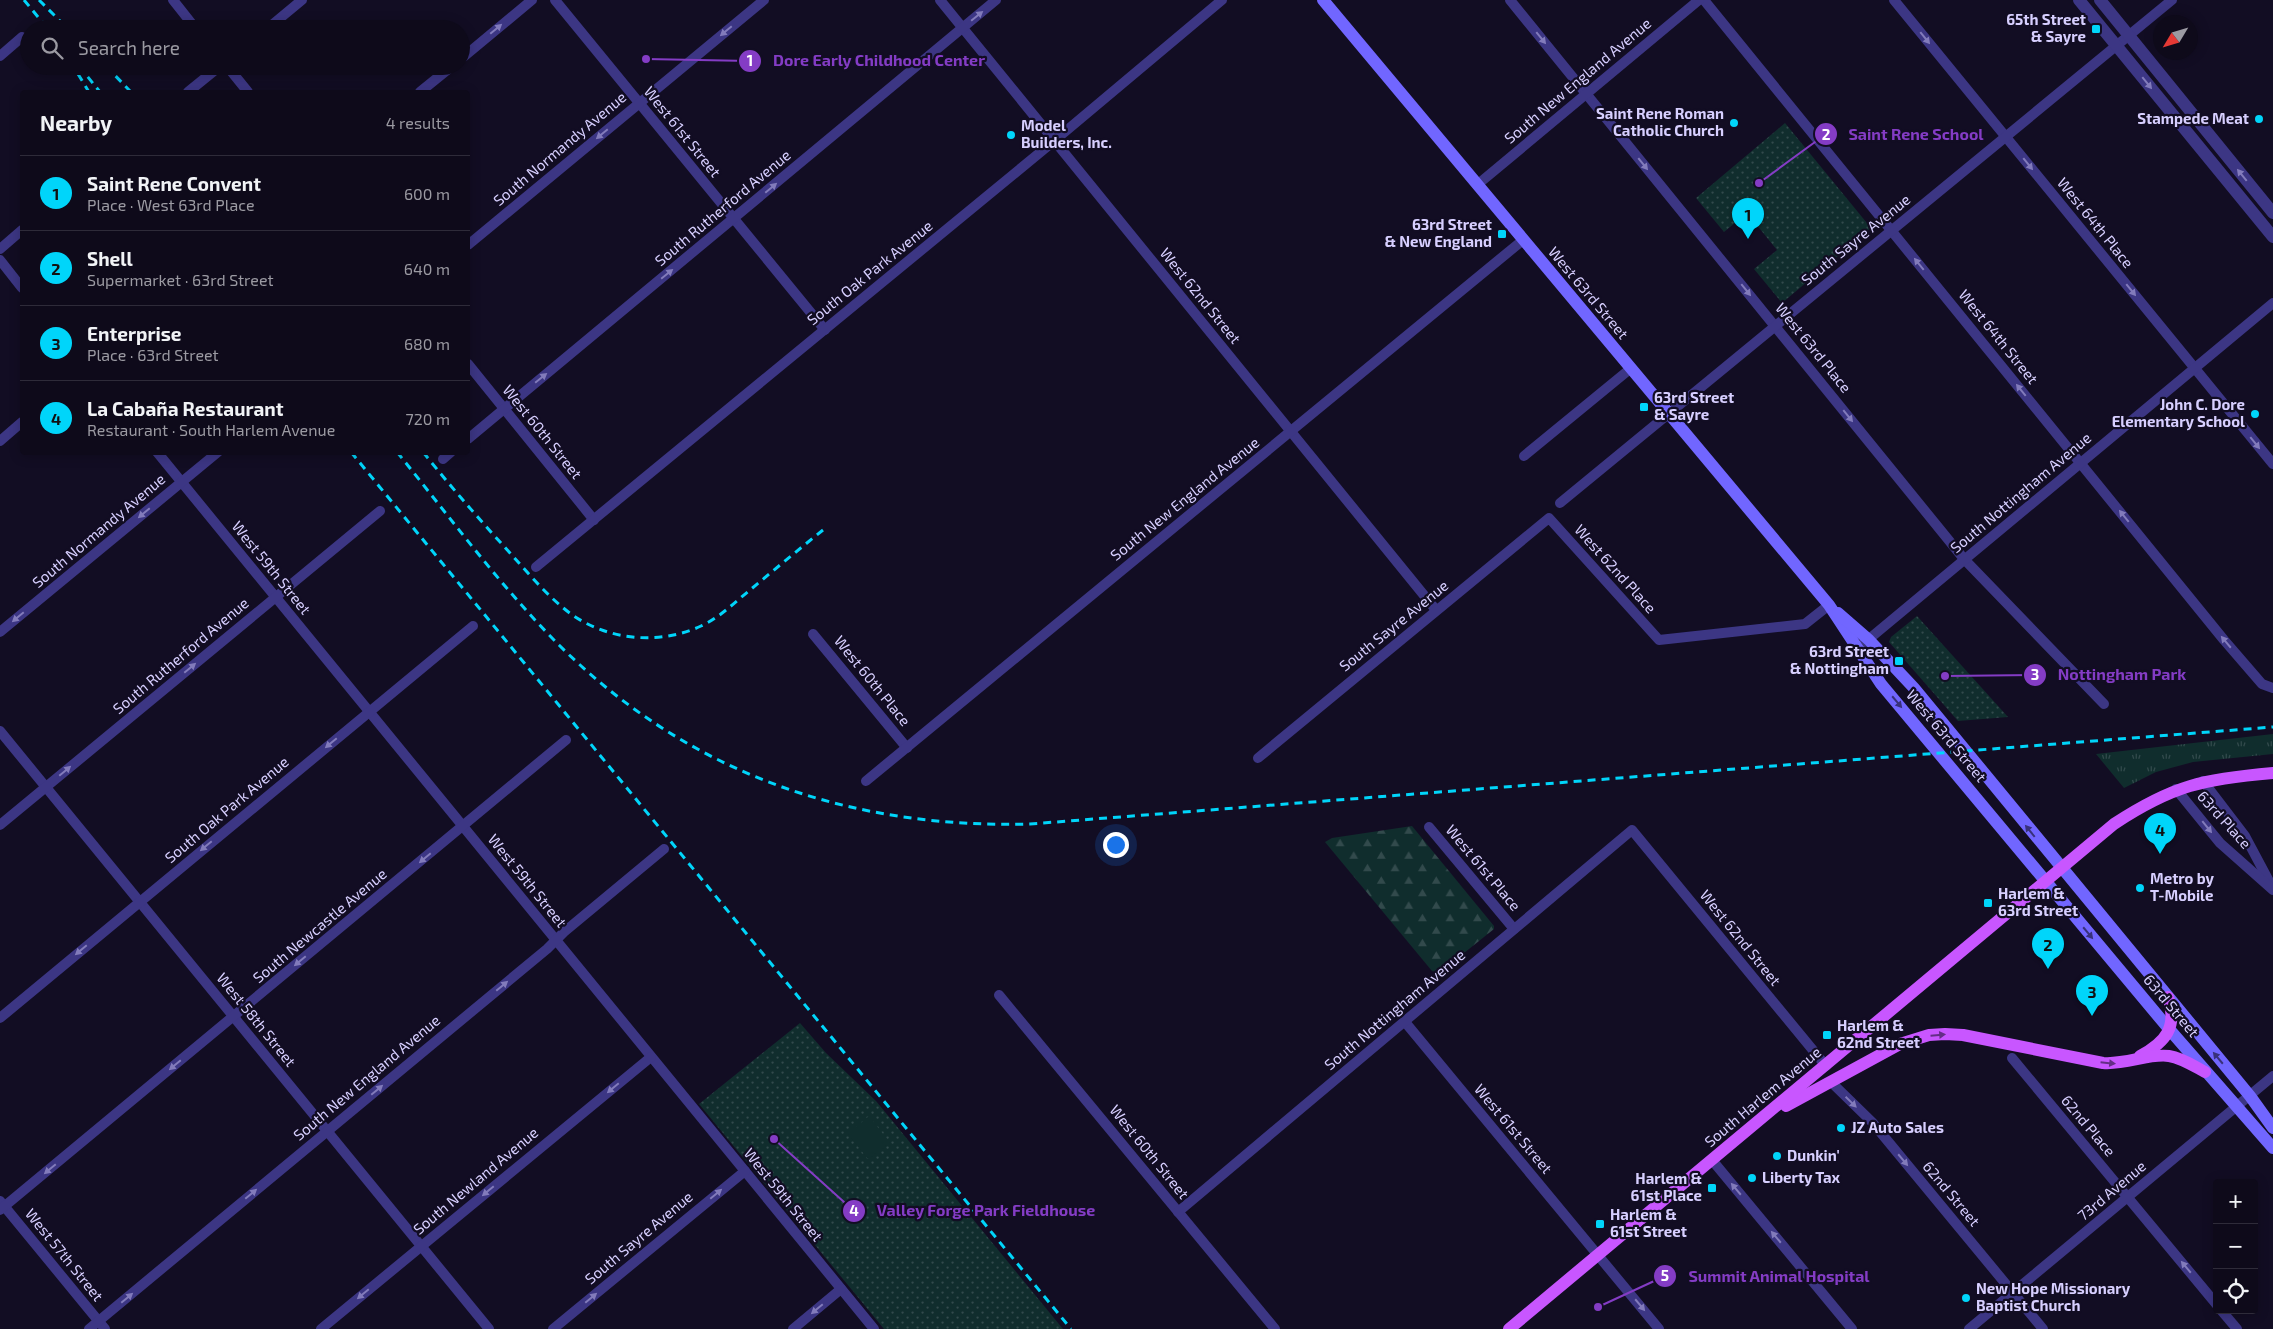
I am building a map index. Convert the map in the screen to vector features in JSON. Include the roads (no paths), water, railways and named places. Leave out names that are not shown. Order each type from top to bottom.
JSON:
[{"type":"main road","name":"West 63rd Street","points":[[1323,0],[1829,605],[1881,684],[2046,883]]},
{"type":"main road","name":"West 63rd Street","points":[[1829,605],[1869,640],[1914,688],[2061,869]]},
{"type":"main road","name":"South Harlem Avenue","points":[[1509,1329],[2046,883],[2114,824],[2144,805],[2176,790],[2203,781],[2273,774]]},
{"type":"main road","points":[[2253,775],[2273,778]]},
{"type":"main road","name":"63rd Street","points":[[2061,869],[2250,1096],[2273,1128]]},
{"type":"main road","name":"63rd Street","points":[[2046,883],[2205,1072],[2273,1148]]},
{"type":"main road","points":[[2129,1062],[2153,1049],[2169,1029],[2173,1012],[2168,998]]},
{"type":"main road","points":[[1762,1119],[1900,1044],[1913,1039],[1945,1034],[2006,1043],[2103,1063],[2116,1064],[2158,1056],[2169,1056],[2205,1072]]},
{"type":"street","points":[[173,0],[189,20]]},
{"type":"street","points":[[277,20],[302,0]]},
{"type":"street","points":[[470,51],[532,0]]},
{"type":"street","name":"West 61st Street","points":[[555,0],[825,330]]},
{"type":"street","name":"South Normandy Avenue","points":[[470,243],[764,0]]},
{"type":"street","name":"West 62nd Street","points":[[940,0],[1436,610]]},
{"type":"street","name":"South Rutherford Avenue","points":[[470,437],[996,0]]},
{"type":"street","name":"South Oak Park Avenue","points":[[536,567],[1054,141],[1222,0]]},
{"type":"street","name":"West 63rd Place","points":[[1510,0],[1964,559],[2104,704]]},
{"type":"street","name":"South New England Avenue","points":[[1477,185],[1699,0]]},
{"type":"street","name":"West 64th Street","points":[[1704,0],[2240,660],[2262,684],[2273,688]]},
{"type":"street","name":"West 64th Place","points":[[1894,0],[2273,464]]},
{"type":"street","points":[[2079,0],[2273,237]]},
{"type":"street","points":[[2100,0],[2273,213]]},
{"type":"street","name":"South Sayre Avenue","points":[[1560,503],[2172,0]]},
{"type":"street","points":[[0,56],[20,39]]},
{"type":"street","points":[[190,90],[209,75]]},
{"type":"street","points":[[234,75],[246,90]]},
{"type":"street","points":[[422,90],[441,75]]},
{"type":"street","points":[[0,249],[20,232]]},
{"type":"street","name":"South New England Avenue","points":[[866,781],[1523,240]]},
{"type":"street","points":[[0,260],[20,285]]},
{"type":"street","name":"South Nottingham Avenue","points":[[1857,650],[2273,303]]},
{"type":"street","name":"West 60th Street","points":[[470,366],[594,520]]},
{"type":"street","points":[[1524,456],[1630,369]]},
{"type":"street","points":[[0,441],[20,424]]},
{"type":"street","name":"West 59th Street","points":[[159,455],[874,1329]]},
{"type":"street","name":"South Normandy Avenue","points":[[0,632],[214,455]]},
{"type":"street","points":[[443,460],[448,455]]},
{"type":"street","name":"South Rutherford Avenue","points":[[0,825],[380,510]]},
{"type":"street","name":"South Sayre Avenue","points":[[1258,758],[1549,518]]},
{"type":"street","name":"West 62nd Place","points":[[1549,518],[1659,640],[1805,624],[1829,605]]},
{"type":"street","name":"South Oak Park Avenue","points":[[0,1018],[473,626]]},
{"type":"street","name":"West 60th Place","points":[[814,634],[907,748]]},
{"type":"street","name":"West 58th Street","points":[[0,731],[489,1329]]},
{"type":"street","name":"South Newcastle Avenue","points":[[2,1206],[566,740]]},
{"type":"street","name":"63rd Place","points":[[2203,781],[2245,836],[2273,889]]},
{"type":"street","name":"63rd Place","points":[[2176,790],[2220,843],[2273,889]]},
{"type":"street","name":"West 61st Place","points":[[1430,827],[1514,929]]},
{"type":"street","name":"West 62nd Street","points":[[1632,830],[1826,1066]]},
{"type":"street","name":"South Nottingham Avenue","points":[[1178,1212],[1632,830]]},
{"type":"street","name":"South New England Avenue","points":[[89,1329],[102,1325],[327,1131],[664,849]]},
{"type":"street","name":"West 60th Street","points":[[1000,995],[1274,1329]]},
{"type":"street","name":"West 61st Street","points":[[1405,1022],[1659,1329]]},
{"type":"street","name":"South Newland Avenue","points":[[321,1329],[651,1057]]},
{"type":"street","name":"62nd Place","points":[[2012,1058],[2213,1300]]},
{"type":"street","name":"73rd Avenue","points":[[1969,1329],[2273,1076]]},
{"type":"street","name":"62nd Street","points":[[1831,1082],[1872,1122],[2043,1329]]},
{"type":"street","points":[[1712,1160],[1852,1329]]},
{"type":"street","name":"South Sayre Avenue","points":[[553,1329],[745,1171]]},
{"type":"street","name":"West 57th Street","points":[[2,1206],[102,1325]]},
{"type":"street","points":[[793,1329],[842,1289]]},
{"type":"street","points":[[2224,1314],[2237,1329]]},
{"type":"railway","points":[[24,0],[41,20]]},
{"type":"railway","points":[[39,0],[59,20]]},
{"type":"railway","points":[[79,75],[88,90]]},
{"type":"railway","points":[[86,75],[98,90]]},
{"type":"railway","points":[[115,75],[129,90]]},
{"type":"railway","points":[[353,455],[1071,1329]]},
{"type":"railway","points":[[399,455],[476,551],[538,623],[559,645],[609,690],[662,728],[717,759],[775,784],[835,803],[898,816],[963,823],[1030,824],[2273,727]]},
{"type":"railway","points":[[425,455],[455,491],[554,600],[586,623],[618,635],[652,638],[669,636],[708,623],[823,530]]},
{"type":"place","name":"65th Street & Sayre","points":[[2096,29]]},
{"type":"place","name":"Dore Early Childhood Center","points":[[646,59]]},
{"type":"place","name":"Stampede Meat","points":[[2259,119]]},
{"type":"place","name":"Saint Rene Roman Catholic Church","points":[[1734,123]]},
{"type":"place","name":"Model Builders, Inc.","points":[[1011,135]]},
{"type":"place","name":"Saint Rene School","points":[[1759,183]]},
{"type":"place","name":"63rd Street & New England","points":[[1502,234]]},
{"type":"place","name":"Saint Rene Convent","points":[[1748,239]]},
{"type":"place","name":"63rd Street & Sayre","points":[[1644,407]]},
{"type":"place","name":"John C. Dore Elementary School","points":[[2255,414]]},
{"type":"place","name":"63rd Street & Nottingham","points":[[1899,661]]},
{"type":"place","name":"Nottingham Park","points":[[1945,676]]},
{"type":"place","name":"La Cabaña Restaurant","points":[[2160,854]]},
{"type":"place","name":"Metro by T-Mobile","points":[[2140,888]]},
{"type":"place","name":"Harlem & 63rd Street","points":[[1988,903]]},
{"type":"place","name":"Shell","points":[[2048,969]]},
{"type":"place","name":"Enterprise","points":[[2092,1016]]},
{"type":"place","name":"Harlem & 62nd Street","points":[[1827,1035]]},
{"type":"place","name":"JZ Auto Sales","points":[[1841,1128]]},
{"type":"place","name":"Valley Forge Park Fieldhouse","points":[[774,1139]]},
{"type":"place","name":"Dunkin'","points":[[1777,1156]]},
{"type":"place","name":"Liberty Tax","points":[[1752,1178]]},
{"type":"place","name":"Harlem & 61st Place","points":[[1712,1188]]},
{"type":"place","name":"Harlem & 61st Street","points":[[1600,1224]]},
{"type":"place","name":"New Hope Missionary Baptist Church","points":[[1966,1298]]},
{"type":"place","name":"Summit Animal Hospital","points":[[1598,1307]]}]
